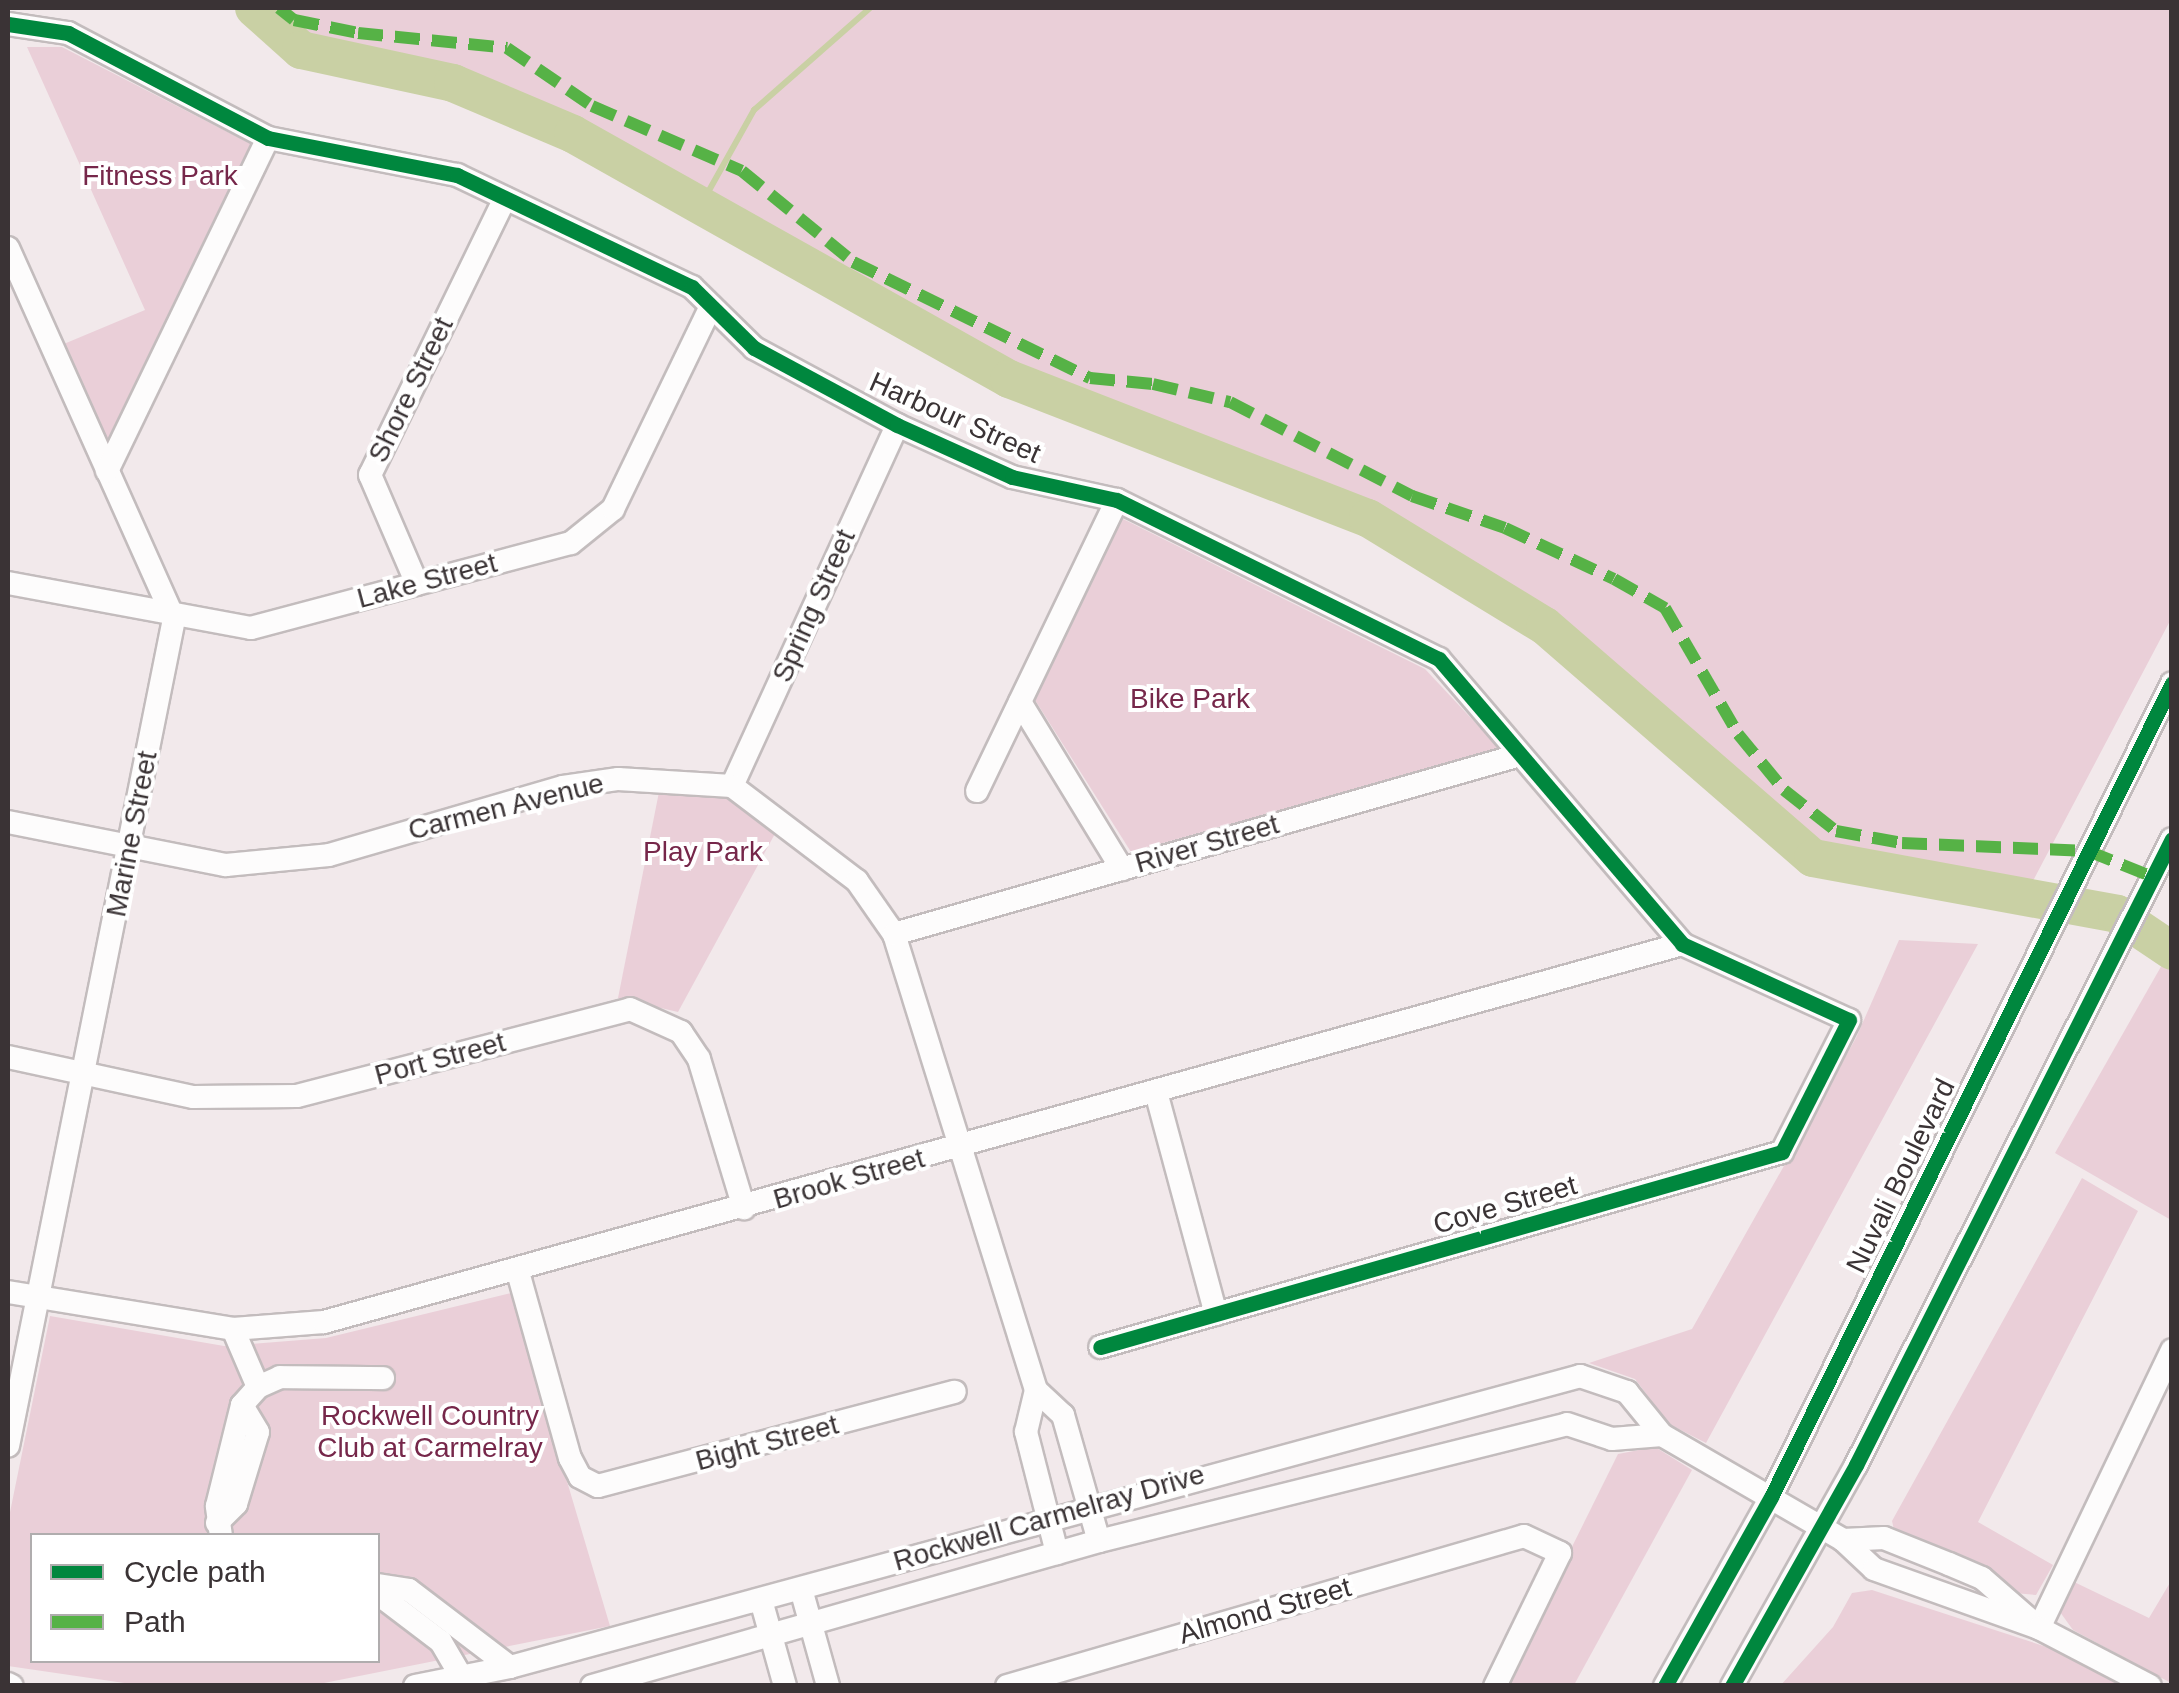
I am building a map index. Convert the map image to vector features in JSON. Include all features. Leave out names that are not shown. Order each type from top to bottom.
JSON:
[{"type":"street","name":"Harbour Street","points":[[8,24],[68,33],[268,138],[457,175],[692,287],[754,348],[896,425],[1012,477],[1116,500],[1439,659],[1682,944],[1849,1020]]},
{"type":"street","points":[[107,470],[268,138]]},
{"type":"street","name":"Shore Street","points":[[417,584],[370,475],[505,198]]},
{"type":"street","points":[[8,248],[174,619]]},
{"type":"street","name":"Lake Street","points":[[8,583],[174,619],[251,628],[592,532],[612,509],[711,306]]},
{"type":"street","name":"Spring Street","points":[[732,786],[896,425]]},
{"type":"street","points":[[977,791],[1116,500]]},
{"type":"street","name":"Marine Street","points":[[8,1446],[174,619]]},
{"type":"street","name":"Nuvali Boulevard","points":[[1664,1686],[1770,1496],[2172,683]]},
{"type":"street","points":[[1020,702],[1122,868]]},
{"type":"street","name":"River Street","points":[[894,934],[1520,754]]},
{"type":"street","name":"Carmen Avenue","points":[[8,822],[226,866],[329,855],[563,787],[618,779],[732,786]]},
{"type":"street","points":[[732,786],[858,881],[894,934],[1036,1390],[1063,1415],[1099,1541]]},
{"type":"street","points":[[1732,1686],[1821,1528],[2172,838]]},
{"type":"street","name":"Brook Street","points":[[8,1292],[233,1329],[324,1322],[518,1272],[1682,944]]},
{"type":"street","name":"Port Street","points":[[8,1057],[193,1096],[297,1096],[630,1009],[681,1032],[699,1059],[744,1208]]},
{"type":"street","name":"Cove Street","points":[[1100,1347],[1782,1152],[1849,1020]]},
{"type":"street","points":[[1156,1092],[1216,1314]]},
{"type":"street","name":"Bight Street","points":[[518,1272],[580,1477],[598,1486],[955,1392]]},
{"type":"street","points":[[219,1530],[236,1504],[258,1432],[233,1329]]},
{"type":"street","points":[[2039,1628],[2172,1350]]},
{"type":"street","name":"Rockwell Carmelray Drive","points":[[415,1686],[510,1667],[761,1600],[1088,1505],[1580,1376],[1627,1392],[1662,1435],[1843,1540]]},
{"type":"street","points":[[250,1396],[280,1377],[383,1378]]},
{"type":"street","points":[[1036,1390],[1026,1432],[1057,1553]]},
{"type":"street","name":"Rockwell Carmelray Drive","points":[[592,1686],[1099,1541],[1567,1424],[1612,1439],[1662,1435]]},
{"type":"street","name":"Almond Street","points":[[1007,1686],[1524,1536],[1560,1554],[1495,1686]]},
{"type":"street","points":[[1843,1540],[1884,1538],[1982,1578],[2039,1628]]},
{"type":"street","points":[[1843,1540],[1874,1570],[2039,1628],[2150,1686]]},
{"type":"street","points":[[380,1585],[409,1590],[510,1667]]},
{"type":"street","points":[[801,1588],[828,1686]]},
{"type":"street","points":[[380,1596],[441,1642],[462,1678]]},
{"type":"street","points":[[761,1600],[785,1686]]},
{"type":"green space","points":[[255,8],[2171,8],[2171,619],[2025,896],[1813,858],[1545,626],[1368,518],[1009,379],[573,134],[453,83],[301,50]]},
{"type":"green space","name":"Fitness Park","points":[[27,47],[62,47],[251,144],[108,457],[59,346],[145,310]]},
{"type":"green space","name":"Bike Park","points":[[1121,518],[1425,669],[1499,748],[1131,852],[1035,700]]},
{"type":"green space","name":"Play Park","points":[[659,792],[726,796],[777,830],[678,1012],[618,998]]},
{"type":"green space","points":[[1899,940],[1978,944],[1706,1443],[1669,1424],[1635,1379],[1589,1363],[1692,1329],[1856,1038]]},
{"type":"green space","points":[[2171,949],[2171,1220],[2055,1153]]},
{"type":"green space","points":[[2082,1178],[2138,1211],[1978,1522],[2053,1565],[2036,1595],[2014,1593],[1894,1530],[1892,1521]]},
{"type":"green space","name":"Rockwell Country Club at Carmelray","points":[[511,1293],[610,1626],[314,1685],[138,1685],[8,1666],[8,1522],[50,1316],[224,1346],[326,1338]]},
{"type":"green space","points":[[1655,1447],[1692,1470],[1574,1685],[1503,1686],[1618,1454]]},
{"type":"green space","points":[[2070,1580],[2149,1618],[2171,1581],[2171,1683],[2073,1630],[2060,1612]]},
{"type":"green space","points":[[1872,1590],[2062,1652],[2123,1685],[1780,1686],[1833,1627],[1852,1593]]},
{"type":"waterway","points":[[254,8],[301,50],[453,83],[573,134],[1009,379],[1368,518],[1545,626],[1813,858],[2117,914],[2172,951]]},
{"type":"waterway","points":[[702,203],[754,110],[870,8]]},
{"type":"marked path","points":[[279,8],[294,20],[358,33],[507,48],[592,106],[742,171],[853,262],[1090,378],[1153,384],[1230,402],[1412,496],[1505,528],[1614,579],[1665,608],[1738,734],[1784,790],[1836,831],[1902,843],[2088,851],[2153,877]]},
{"type":"cycle path","points":[[8,24],[68,33],[268,138],[457,175],[692,287],[754,348],[897,425],[1012,477],[1117,500],[1439,659],[1682,944],[1849,1020],[1782,1152],[1100,1347]]},
{"type":"cycle path","points":[[1665,1686],[1771,1497],[2172,683]]},
{"type":"cycle path","points":[[1732,1686],[1856,1465],[2172,839]]}]
